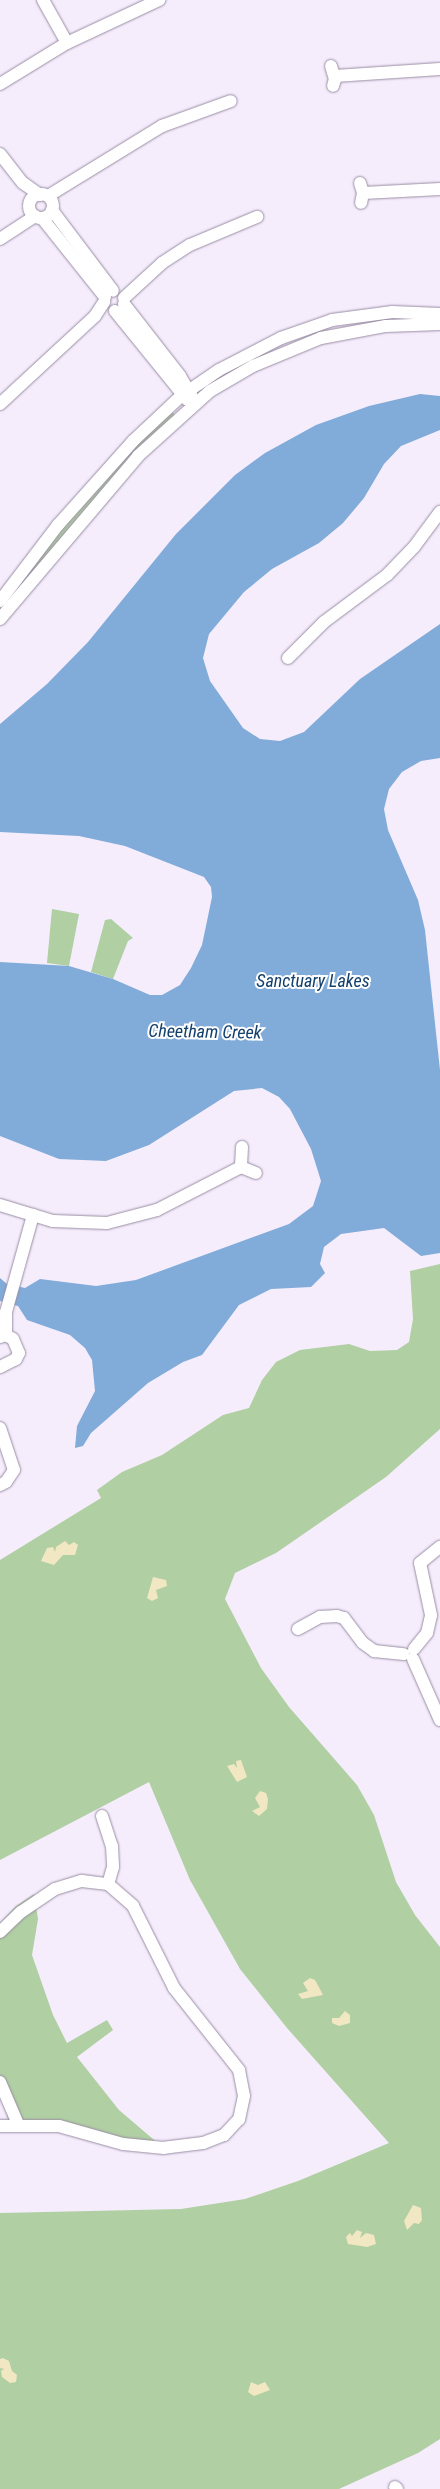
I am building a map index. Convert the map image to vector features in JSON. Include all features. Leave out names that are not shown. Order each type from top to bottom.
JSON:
[{"type":"street","points":[[43,0],[67,43]]},
{"type":"street","points":[[0,84],[67,43],[159,0]]},
{"type":"street","points":[[333,76],[440,69]]},
{"type":"street","points":[[0,239],[62,190],[162,126],[231,101]]},
{"type":"street","points":[[0,154],[193,404]]},
{"type":"street","points":[[361,193],[440,189]]},
{"type":"street","points":[[0,404],[95,316],[136,284],[190,245],[257,217]]},
{"type":"street","points":[[0,601],[84,494],[133,441],[186,393],[247,353],[317,325],[376,313],[440,314]]},
{"type":"street","points":[[0,619],[110,486],[193,404],[253,366],[321,338],[386,326],[440,324]]},
{"type":"street","points":[[288,658],[324,622],[387,575],[414,547],[440,512]]},
{"type":"street","points":[[241,1167],[242,1148]]},
{"type":"street","points":[[0,1205],[34,1215],[77,1224],[132,1218],[157,1210],[241,1167],[256,1173]]},
{"type":"street","points":[[0,1367],[16,1359],[19,1353],[15,1342],[3,1336],[6,1312],[34,1215]]},
{"type":"street","points":[[0,1428],[14,1470],[6,1482],[0,1486]]},
{"type":"street","points":[[410,1654],[426,1632],[431,1615],[420,1563],[440,1547]]},
{"type":"street","points":[[298,1629],[320,1617],[337,1616],[344,1618],[363,1643],[374,1651],[410,1654]]},
{"type":"street","points":[[410,1654],[440,1720]]},
{"type":"street","points":[[102,1816],[112,1846],[113,1867],[108,1884]]},
{"type":"street","points":[[0,1932],[21,1912],[55,1888],[82,1880],[108,1884],[134,1906],[174,1988],[239,2070],[244,2096],[239,2119],[224,2134],[203,2143],[164,2148],[123,2144],[59,2126],[18,2124],[0,2126]]},
{"type":"street","points":[[0,2082],[18,2124]]},
{"type":"green space","points":[[170,409],[175,415],[0,614],[0,606],[55,533]]},
{"type":"green space","points":[[52,909],[79,914],[69,966],[47,963]]},
{"type":"green space","points":[[111,919],[133,938],[128,941],[113,979],[91,972],[105,920]]},
{"type":"green space","points":[[440,1264],[440,1429],[386,1477],[276,1553],[235,1573],[225,1599],[261,1668],[289,1707],[357,1785],[374,1815],[396,1882],[415,1915],[440,1947],[440,2439],[418,2453],[339,2489],[0,2489],[0,2213],[181,2209],[245,2199],[298,2181],[389,2143],[287,2028],[240,1969],[190,1880],[149,1782],[0,1860],[0,1560],[101,1498],[97,1490],[122,1472],[162,1455],[223,1415],[249,1408],[262,1380],[276,1362],[300,1350],[349,1344],[370,1351],[397,1350],[409,1342],[413,1319],[410,1271]]},
{"type":"green space","points":[[34,1894],[38,1919],[32,1955],[53,2015],[67,2043],[107,2020],[113,2030],[77,2057],[119,2110],[160,2145],[9,2123],[0,2089],[0,1923],[16,1906]]},
{"type":"sand","points":[[65,1541],[69,1545],[74,1542],[78,1545],[75,1555],[63,1555],[54,1565],[41,1561],[47,1548],[53,1547],[55,1552],[56,1547]]},
{"type":"sand","points":[[153,1577],[166,1580],[167,1586],[156,1590],[158,1598],[152,1601],[147,1598]]},
{"type":"sand","points":[[241,1760],[247,1777],[237,1782],[227,1766],[234,1764],[237,1768],[236,1761]]},
{"type":"sand","points":[[260,1791],[266,1793],[268,1799],[267,1809],[259,1816],[252,1811],[260,1807],[255,1798]]},
{"type":"sand","points":[[310,1978],[315,1980],[323,1995],[302,1999],[298,1994],[308,1991],[303,1983]]},
{"type":"sand","points":[[345,2011],[350,2015],[350,2023],[339,2026],[332,2023],[332,2018],[339,2018]]},
{"type":"sand","points":[[413,2205],[421,2208],[422,2220],[419,2224],[414,2223],[407,2230],[404,2221]]},
{"type":"sand","points":[[357,2230],[362,2232],[360,2238],[366,2233],[374,2235],[376,2244],[367,2247],[348,2244],[346,2237],[350,2233],[352,2236]]},
{"type":"sand","points":[[3,2358],[9,2361],[12,2371],[17,2375],[16,2382],[10,2383],[2,2377],[1,2371],[4,2369],[0,2368],[0,2359]]},
{"type":"sand","points":[[251,2382],[258,2385],[265,2382],[270,2390],[254,2396],[248,2392]]},
{"type":"water","name":"Sanctuary Lakes","points":[[420,394],[440,396],[440,430],[401,446],[384,464],[364,498],[343,523],[319,543],[272,569],[244,592],[209,634],[203,658],[210,681],[243,728],[260,739],[280,741],[304,732],[360,679],[440,624],[440,758],[421,761],[402,772],[389,789],[384,809],[388,830],[418,900],[425,930],[440,1070],[440,1253],[421,1256],[384,1228],[341,1234],[324,1247],[320,1264],[325,1273],[311,1287],[271,1289],[239,1305],[202,1355],[183,1362],[148,1383],[91,1433],[83,1446],[75,1448],[77,1426],[95,1391],[92,1360],[85,1348],[70,1335],[27,1320],[18,1306],[0,1301],[0,1278],[7,1284],[25,1288],[40,1279],[96,1286],[136,1280],[289,1224],[313,1206],[321,1181],[311,1149],[290,1109],[279,1097],[262,1088],[234,1091],[149,1145],[106,1161],[59,1159],[0,1136],[0,962],[69,966],[113,979],[150,995],[162,995],[180,985],[191,968],[202,945],[212,897],[211,887],[204,877],[125,846],[79,836],[0,832],[0,724],[47,684],[88,642],[176,534],[235,475],[265,453],[316,425],[369,406]]},
{"type":"water label","name":"Cheetham Creek","points":[[205,1032]]}]
